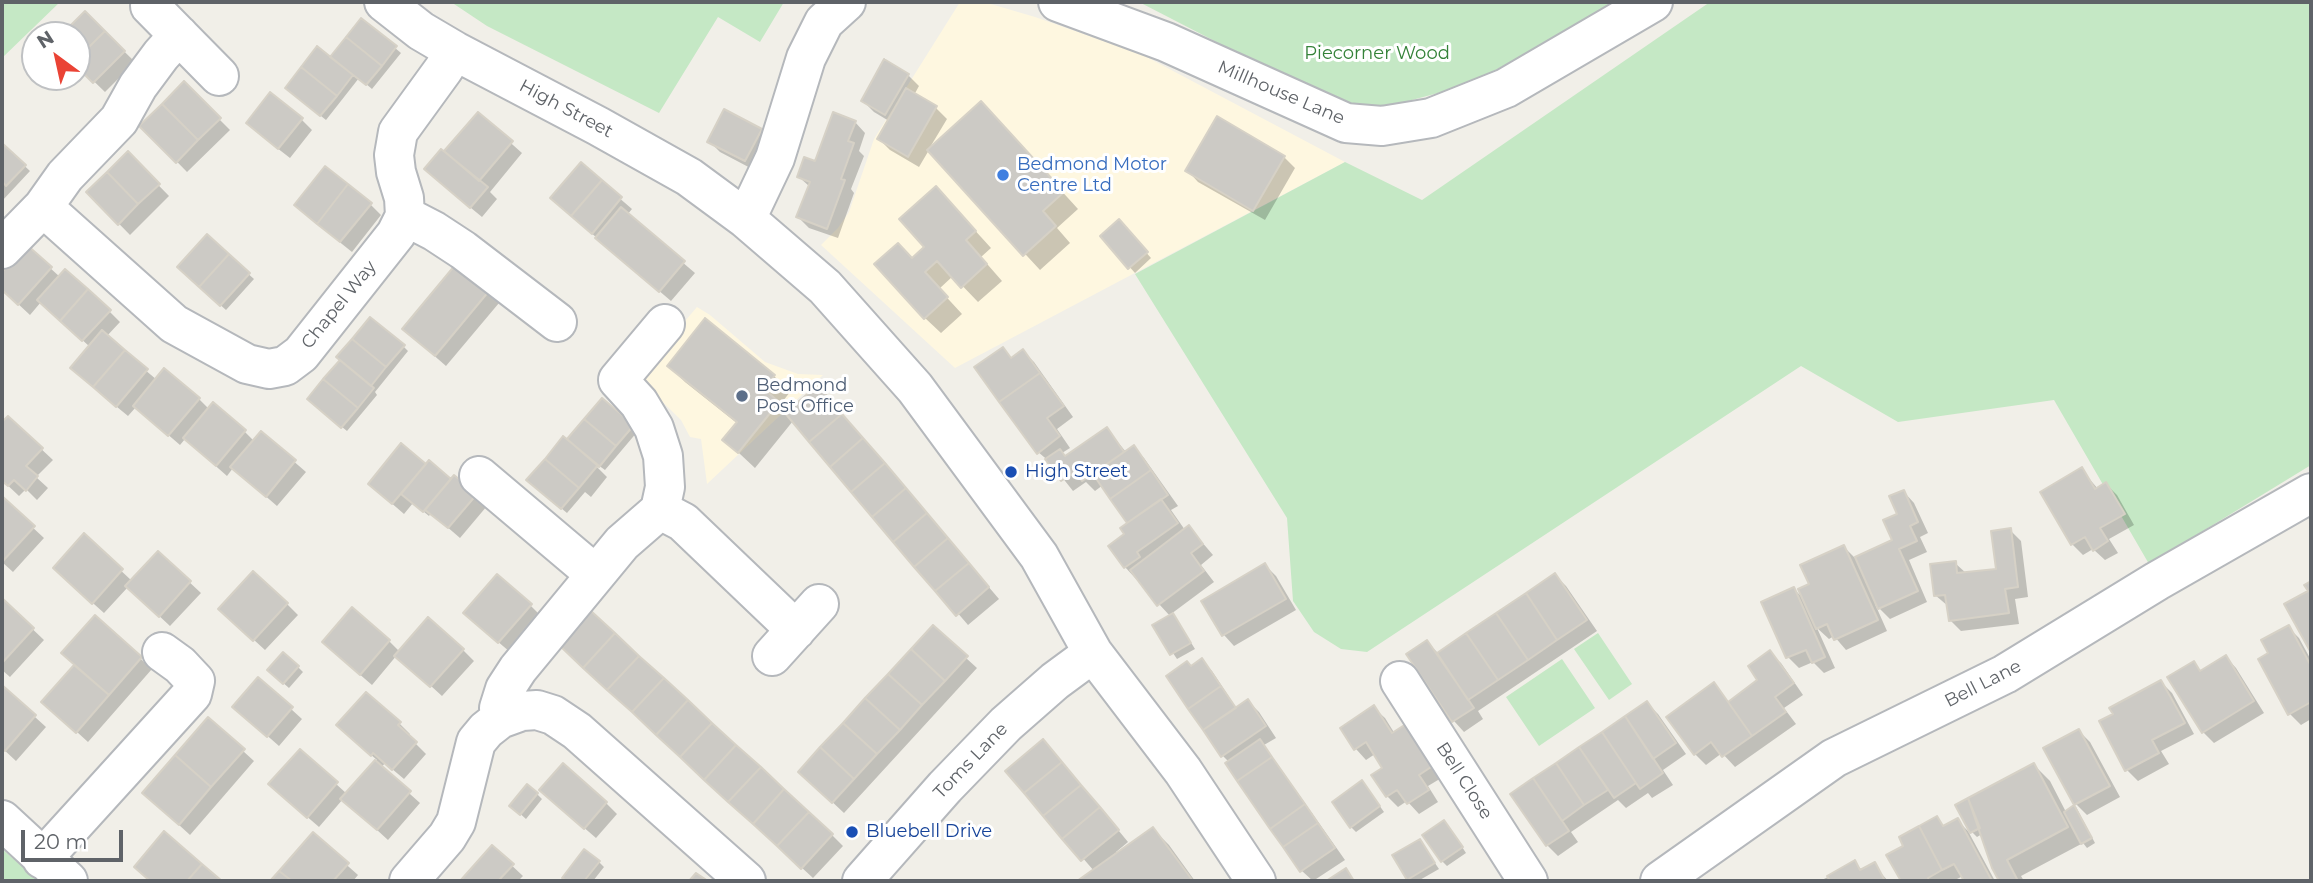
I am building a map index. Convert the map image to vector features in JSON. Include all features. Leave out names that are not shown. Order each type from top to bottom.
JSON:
[{"type":"street","name":"High Street","points":[[384,2],[421,31],[455,51],[689,177],[746,219],[825,288],[915,388],[1039,556],[1093,653],[1183,771],[1256,881]]},
{"type":"street","points":[[746,219],[775,158],[806,58],[824,22],[846,2]]},
{"type":"street","name":"Millhouse Lane","points":[[1058,2],[1167,42],[1346,123],[1382,126],[1431,118],[1506,88],[1653,2]]},
{"type":"street","points":[[150,6],[219,76]]},
{"type":"street","points":[[2,249],[43,207],[65,176],[119,120],[138,86],[179,35]]},
{"type":"street","points":[[455,51],[398,132],[394,155],[404,198],[405,216],[463,250],[557,322]]},
{"type":"street","name":"Chapel Way","points":[[43,207],[174,324],[247,364],[269,369],[285,366],[301,354],[396,234],[405,216]]},
{"type":"street","points":[[500,719],[499,708],[505,689],[518,670],[622,543],[660,510],[665,487],[663,456],[654,428],[639,403],[618,380],[665,324]]},
{"type":"street","points":[[479,475],[595,574]]},
{"type":"street","name":"Bell Lane","points":[[1660,881],[1834,758],[2005,674],[2311,493]]},
{"type":"street","points":[[660,510],[683,522],[796,630]]},
{"type":"street","points":[[2,820],[55,870],[192,694],[195,681],[180,665],[162,652]]},
{"type":"street","name":"Toms Lane","points":[[862,881],[945,787],[1006,724],[1055,681],[1093,653]]},
{"type":"street","name":"Bell Close","points":[[1400,681],[1528,881]]},
{"type":"street","points":[[409,881],[447,837],[456,822],[476,742],[500,719],[522,711],[537,710],[554,715],[577,731],[746,881]]},
{"type":"shaded area","points":[[960,2],[984,2],[1141,54],[1345,162],[955,368],[821,245],[849,212],[874,139]]},
{"type":"shaded area","points":[[697,307],[765,362],[798,374],[823,375],[707,484],[701,439],[690,437],[681,420],[637,377]]},
{"type":"green space","points":[[2,2],[60,2],[40,21],[21,21],[21,40],[2,58]]},
{"type":"green space","points":[[451,2],[784,2],[760,42],[718,17],[659,113],[487,26]]},
{"type":"green space","name":"Piecorner Wood","points":[[1139,2],[1614,2],[1468,85],[1382,108],[1327,99]]},
{"type":"green space","points":[[1710,2],[2311,2],[2311,465],[2149,564],[2054,400],[1898,422],[1801,366],[1367,652],[1341,649],[1314,632],[1293,601],[1287,518],[1135,274],[1345,162],[1422,200]]},
{"type":"green space","points":[[1598,633],[1632,684],[1609,700],[1574,649]]},
{"type":"green space","points":[[1562,659],[1595,708],[1539,746],[1506,697]]},
{"type":"green space","points":[[2,849],[39,881],[2,881]]},
{"type":"building","points":[[85,11],[105,31],[91,45],[91,21],[75,21]]},
{"type":"building","points":[[361,18],[397,46],[382,66],[346,37]]},
{"type":"building","points":[[105,31],[125,51],[93,83],[91,81],[91,45]]},
{"type":"building","points":[[346,37],[382,66],[366,85],[330,57]]},
{"type":"building","points":[[317,46],[353,75],[337,96],[301,67]]},
{"type":"building","points":[[884,59],[909,74],[885,115],[861,101]]},
{"type":"building","points":[[301,67],[337,96],[320,116],[285,88]]},
{"type":"building","points":[[184,81],[221,118],[198,140],[162,104]]},
{"type":"building","points":[[906,88],[937,106],[908,157],[877,139]]},
{"type":"building","points":[[270,92],[303,118],[278,149],[246,123]]},
{"type":"building","points":[[981,101],[1064,192],[1043,211],[1056,226],[1023,256],[927,150]]},
{"type":"building","points":[[162,104],[198,140],[176,163],[139,126]]},
{"type":"building","points":[[724,109],[762,129],[745,161],[707,142]]},
{"type":"building","points":[[478,112],[513,141],[479,181],[444,151]]},
{"type":"building","points":[[833,112],[856,121],[848,141],[854,143],[841,179],[845,180],[827,229],[796,217],[810,182],[797,177],[804,157],[815,161]]},
{"type":"building","points":[[1217,116],[1285,156],[1253,211],[1185,171]]},
{"type":"building","points":[[2,143],[26,165],[6,186],[2,181]]},
{"type":"building","points":[[441,149],[488,187],[470,208],[424,169]]},
{"type":"building","points":[[128,151],[160,184],[138,204],[107,172]]},
{"type":"building","points":[[581,162],[602,180],[571,216],[550,198]]},
{"type":"building","points":[[325,166],[348,184],[317,224],[294,205]]},
{"type":"building","points":[[107,172],[138,204],[118,225],[86,192]]},
{"type":"building","points":[[602,180],[622,197],[592,234],[571,216]]},
{"type":"building","points":[[348,184],[372,203],[340,242],[317,224]]},
{"type":"building","points":[[936,186],[976,231],[966,240],[987,264],[961,288],[937,261],[925,272],[948,297],[924,319],[874,264],[898,243],[912,258],[924,247],[899,219]]},
{"type":"building","points":[[621,207],[685,261],[659,292],[595,238]]},
{"type":"building","points":[[1119,219],[1148,252],[1128,269],[1100,236]]},
{"type":"building","points":[[207,234],[229,254],[199,287],[177,267]]},
{"type":"building","points":[[27,245],[52,267],[18,305],[2,290],[2,272]]},
{"type":"building","points":[[229,254],[250,273],[220,306],[199,287]]},
{"type":"building","points":[[456,264],[489,291],[435,356],[402,329]]},
{"type":"building","points":[[65,269],[88,289],[60,321],[37,300]]},
{"type":"building","points":[[88,289],[111,310],[82,341],[60,321]]},
{"type":"building","points":[[370,317],[405,345],[386,367],[352,339]]},
{"type":"building","points":[[705,318],[775,375],[764,389],[779,402],[738,453],[722,440],[737,422],[667,366]]},
{"type":"building","points":[[102,330],[125,350],[93,387],[70,368]]},
{"type":"building","points":[[352,339],[386,367],[371,386],[336,357]]},
{"type":"building","points":[[1003,347],[1011,358],[1023,349],[1040,373],[999,402],[974,367]]},
{"type":"building","points":[[125,350],[148,369],[116,407],[93,387]]},
{"type":"building","points":[[340,360],[374,388],[358,408],[323,379]]},
{"type":"building","points":[[164,368],[200,398],[168,436],[133,406]]},
{"type":"building","points":[[1040,373],[1064,406],[1047,418],[1060,436],[1037,454],[999,402]]},
{"type":"building","points":[[323,379],[358,408],[341,428],[307,399]]},
{"type":"building","points":[[818,385],[842,414],[809,442],[785,413]]},
{"type":"building","points":[[602,398],[634,425],[616,446],[584,419]]},
{"type":"building","points":[[213,402],[246,430],[216,466],[183,438]]},
{"type":"building","points":[[842,414],[863,438],[830,467],[809,442]]},
{"type":"building","points":[[8,416],[43,448],[26,466],[38,476],[26,491],[14,480],[8,486],[2,481],[2,422]]},
{"type":"building","points":[[584,419],[616,446],[599,467],[567,439]]},
{"type":"building","points":[[1107,427],[1124,452],[1082,481],[1076,471],[1061,481],[1045,459],[1060,449],[1065,456]]},
{"type":"building","points":[[261,431],[296,460],[266,497],[230,467]]},
{"type":"building","points":[[563,436],[598,465],[579,488],[545,459]]},
{"type":"building","points":[[863,438],[885,463],[851,492],[830,467]]},
{"type":"building","points":[[401,443],[426,464],[392,504],[368,484]]},
{"type":"building","points":[[1134,445],[1151,470],[1110,499],[1093,474]]},
{"type":"building","points":[[545,459],[579,488],[561,509],[526,480]]},
{"type":"building","points":[[429,460],[451,479],[423,512],[401,494]]},
{"type":"building","points":[[885,463],[906,488],[872,517],[851,492]]},
{"type":"building","points":[[2082,467],[2095,489],[2106,482],[2125,514],[2100,528],[2108,541],[2093,551],[2085,537],[2071,545],[2040,492]]},
{"type":"building","points":[[1151,470],[1168,495],[1127,523],[1110,499]]},
{"type":"building","points":[[454,475],[477,494],[448,528],[425,510]]},
{"type":"building","points":[[906,488],[927,513],[893,542],[872,517]]},
{"type":"building","points":[[1904,490],[1918,522],[1910,526],[1917,541],[1899,549],[1918,591],[1878,609],[1855,557],[1892,540],[1883,520],[1897,514],[1889,496]]},
{"type":"building","points":[[2,496],[35,526],[2,562]]},
{"type":"building","points":[[1161,499],[1178,523],[1137,552],[1140,557],[1124,568],[1108,546],[1124,534],[1120,528]]},
{"type":"building","points":[[927,513],[948,538],[914,567],[893,542]]},
{"type":"building","points":[[1189,525],[1203,544],[1191,553],[1204,571],[1157,606],[1130,570]]},
{"type":"building","points":[[2011,528],[2018,587],[2005,589],[2009,613],[1949,621],[1945,595],[1934,596],[1930,564],[1956,561],[1957,573],[1996,569],[1991,531]]},
{"type":"building","points":[[84,533],[123,569],[92,604],[53,568]]},
{"type":"building","points":[[948,538],[969,563],[935,591],[914,567]]},
{"type":"building","points":[[1844,545],[1878,620],[1834,640],[1827,624],[1816,629],[1798,589],[1809,584],[1800,565]]},
{"type":"building","points":[[158,551],[191,581],[159,617],[125,586]]},
{"type":"building","points":[[969,563],[989,587],[956,616],[935,591]]},
{"type":"building","points":[[1265,563],[1286,599],[1222,636],[1201,601]]},
{"type":"building","points":[[253,571],[288,603],[253,641],[218,609]]},
{"type":"building","points":[[1555,573],[1587,620],[1557,640],[1526,593]]},
{"type":"building","points":[[497,574],[532,604],[498,643],[463,613]]},
{"type":"building","points":[[2311,581],[2310,651],[2284,604],[2308,591],[2304,585]]},
{"type":"building","points":[[1794,587],[1825,657],[1812,663],[1806,650],[1786,658],[1761,602]]},
{"type":"building","points":[[1526,593],[1557,640],[1528,660],[1496,613]]},
{"type":"building","points":[[2,598],[34,628],[2,663]]},
{"type":"building","points":[[352,607],[390,640],[360,675],[322,642]]},
{"type":"building","points":[[591,611],[615,633],[583,668],[559,645]]},
{"type":"building","points":[[1173,613],[1191,643],[1170,655],[1152,625]]},
{"type":"building","points":[[1496,613],[1528,660],[1498,680],[1466,633]]},
{"type":"building","points":[[95,615],[142,657],[109,695],[61,653]]},
{"type":"building","points":[[428,617],[464,649],[430,687],[394,656]]},
{"type":"building","points":[[933,625],[968,656],[945,681],[911,649]]},
{"type":"building","points":[[2289,625],[2311,666],[2311,702],[2288,715],[2258,659],[2268,653],[2261,640]]},
{"type":"building","points":[[615,633],[639,656],[607,690],[583,668]]},
{"type":"building","points":[[1466,633],[1498,680],[1468,700],[1437,653]]},
{"type":"building","points":[[1427,640],[1474,708],[1452,722],[1406,654]]},
{"type":"building","points":[[911,649],[945,681],[922,705],[888,674]]},
{"type":"building","points":[[1770,650],[1794,683],[1775,697],[1786,712],[1752,736],[1728,702],[1757,680],[1748,666]]},
{"type":"building","points":[[283,652],[299,666],[283,684],[267,670]]},
{"type":"building","points":[[2226,655],[2254,701],[2202,733],[2167,677],[2194,661],[2200,671]]},
{"type":"building","points":[[639,656],[664,678],[632,712],[607,690]]},
{"type":"building","points":[[1202,658],[1221,686],[1188,709],[1166,676],[1187,661],[1191,666]]},
{"type":"building","points":[[74,665],[109,695],[76,733],[41,702]]},
{"type":"building","points":[[888,674],[922,705],[900,730],[865,698]]},
{"type":"building","points":[[258,677],[293,707],[267,737],[232,707]]},
{"type":"building","points":[[664,678],[688,700],[656,735],[632,712]]},
{"type":"building","points":[[2161,680],[2185,723],[2152,740],[2159,753],[2125,771],[2099,721],[2113,714],[2109,708]]},
{"type":"building","points":[[1714,682],[1752,736],[1722,757],[1711,742],[1694,755],[1666,717]]},
{"type":"building","points":[[2,685],[36,715],[5,751],[2,749]]},
{"type":"building","points":[[1221,686],[1236,708],[1203,730],[1188,709]]},
{"type":"building","points":[[366,692],[401,722],[398,725],[417,742],[392,770],[373,753],[371,756],[336,725]]},
{"type":"building","points":[[865,698],[900,730],[877,754],[843,723]]},
{"type":"building","points":[[1248,699],[1266,726],[1221,757],[1203,730]]},
{"type":"building","points":[[688,700],[712,723],[680,757],[656,735]]},
{"type":"building","points":[[1647,701],[1676,743],[1653,759],[1625,716]]},
{"type":"building","points":[[1374,705],[1392,733],[1406,724],[1434,765],[1419,775],[1429,790],[1407,804],[1397,790],[1386,797],[1371,775],[1382,768],[1366,742],[1354,750],[1340,728]]},
{"type":"building","points":[[1625,716],[1663,773],[1640,789],[1602,732]]},
{"type":"building","points":[[208,717],[245,749],[211,787],[175,755]]},
{"type":"building","points":[[712,723],[736,745],[704,780],[680,757]]},
{"type":"building","points":[[843,723],[877,754],[854,779],[820,747]]},
{"type":"building","points":[[2079,729],[2110,786],[2074,805],[2043,748]]},
{"type":"building","points":[[1602,732],[1636,783],[1614,798],[1579,747]]},
{"type":"building","points":[[1043,739],[1062,762],[1024,793],[1005,771]]},
{"type":"building","points":[[1260,739],[1272,757],[1237,781],[1225,763]]},
{"type":"building","points":[[736,745],[761,767],[728,802],[704,780]]},
{"type":"building","points":[[820,747],[854,779],[832,803],[798,772]]},
{"type":"building","points":[[1579,747],[1608,790],[1584,805],[1556,763]]},
{"type":"building","points":[[300,749],[338,782],[307,818],[268,784]]},
{"type":"building","points":[[175,755],[211,787],[179,825],[142,793]]},
{"type":"building","points":[[1272,757],[1305,804],[1270,829],[1237,781]]},
{"type":"building","points":[[375,760],[411,791],[377,830],[340,799]]},
{"type":"building","points":[[1062,762],[1081,785],[1043,816],[1024,793]]},
{"type":"building","points":[[563,763],[607,802],[584,829],[539,790]]},
{"type":"building","points":[[1556,763],[1584,805],[1562,821],[1533,778]]},
{"type":"building","points":[[2034,763],[2068,827],[2007,860],[2018,881],[1999,881],[1968,798]]},
{"type":"building","points":[[761,767],[784,789],[753,824],[728,802]]},
{"type":"building","points":[[1533,778],[1569,831],[1546,846],[1510,794]]},
{"type":"building","points":[[1362,780],[1380,806],[1350,828],[1332,802]]},
{"type":"building","points":[[527,784],[538,793],[520,815],[509,806]]},
{"type":"building","points":[[1081,785],[1100,807],[1062,839],[1043,816]]},
{"type":"building","points":[[784,789],[809,812],[777,846],[753,824]]},
{"type":"building","points":[[1968,798],[1980,828],[1970,833],[1955,805]]},
{"type":"building","points":[[1305,804],[1318,823],[1283,847],[1270,829]]},
{"type":"building","points":[[2074,805],[2092,838],[2081,844],[2064,812]]},
{"type":"building","points":[[1100,807],[1119,830],[1081,861],[1062,839]]},
{"type":"building","points":[[809,812],[833,834],[801,869],[777,846]]},
{"type":"building","points":[[1937,816],[1943,826],[1958,818],[1992,881],[1964,881],[1954,864],[1942,870],[1919,826]]},
{"type":"building","points":[[1444,820],[1463,847],[1441,862],[1422,835]]},
{"type":"building","points":[[1318,823],[1335,848],[1300,872],[1283,847]]},
{"type":"building","points":[[1919,826],[1942,870],[1928,878],[1929,881],[1901,881],[1886,855],[1903,846],[1899,837]]},
{"type":"building","points":[[1153,827],[1193,881],[1077,881]]},
{"type":"building","points":[[164,831],[202,864],[187,881],[150,881],[134,867]]},
{"type":"building","points":[[313,832],[349,863],[333,881],[292,881],[279,871]]},
{"type":"building","points":[[1420,839],[1435,863],[1407,880],[1392,855]]},
{"type":"building","points":[[492,845],[514,864],[498,881],[460,881]]},
{"type":"building","points":[[584,849],[600,861],[584,881],[567,881],[562,878]]},
{"type":"building","points":[[1855,860],[1860,870],[1875,862],[1885,881],[1830,881],[1827,876]]},
{"type":"building","points":[[202,864],[222,881],[187,881]]},
{"type":"building","points":[[1346,868],[1354,881],[1326,881]]},
{"type":"building","points":[[279,871],[292,881],[270,881]]},
{"type":"building","points":[[696,873],[708,881],[689,881]]},
{"type":"place","name":"Bedmond Motor Centre Ltd","points":[[1003,175]]},
{"type":"place","name":"Bedmond Post Office","points":[[742,396]]},
{"type":"place","name":"High Street","points":[[1011,472]]},
{"type":"place","name":"Bluebell Drive","points":[[852,832]]}]
